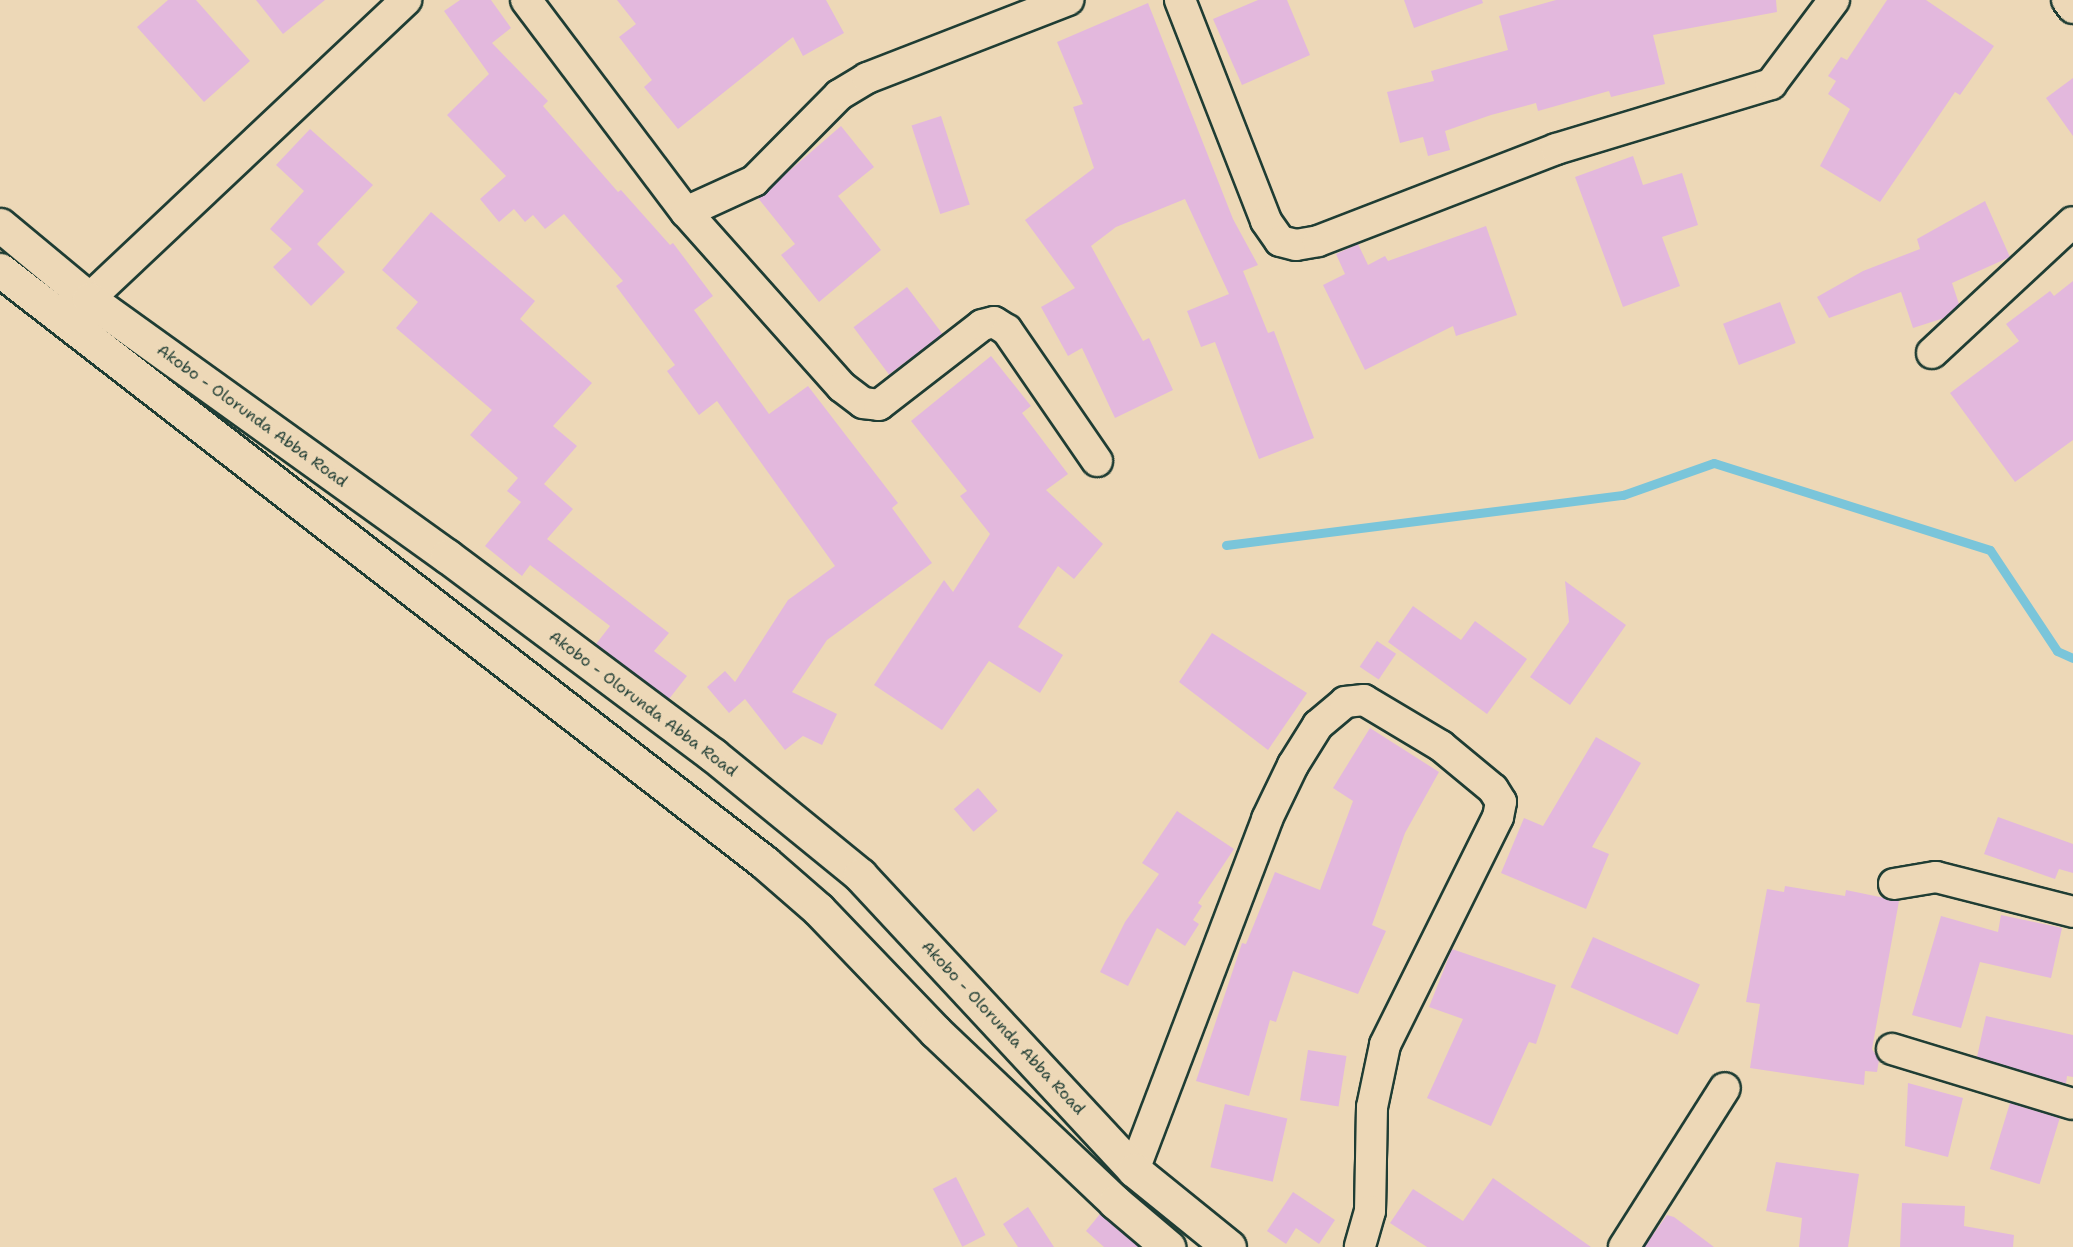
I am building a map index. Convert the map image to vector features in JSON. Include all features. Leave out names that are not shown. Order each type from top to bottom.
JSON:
[{"type":"main road","name":"Akobo - Olorunda Abba Road","points":[[0,225],[89,299],[447,556],[651,712],[713,755],[860,875],[1134,1170],[1229,1247]]},
{"type":"main road","points":[[0,270],[421,592],[818,909],[936,1032],[1168,1247]]},
{"type":"main road","points":[[617,750],[651,712]]},
{"type":"street","points":[[89,299],[406,0]]},
{"type":"street","points":[[526,0],[686,213],[842,387],[863,403],[879,405],[982,325],[994,322],[1007,330],[1097,461]]},
{"type":"street","points":[[686,213],[754,181],[839,95],[867,78],[1068,0]]},
{"type":"street","points":[[1180,0],[1266,221],[1280,241],[1296,245],[1318,242],[1556,149],[1771,84],[1834,0]]},
{"type":"street","points":[[2067,0],[2073,8]]},
{"type":"street","points":[[1932,353],[2073,222]]},
{"type":"street","points":[[1134,1170],[1267,819],[1293,765],[1318,725],[1345,702],[1364,700],[1441,746],[1493,789],[1501,802],[1498,817],[1385,1045],[1372,1107],[1370,1211],[1360,1247]]},
{"type":"street","points":[[1894,884],[1936,877],[2073,912]]},
{"type":"street","points":[[1892,1049],[2073,1104]]},
{"type":"street","points":[[1624,1247],[1725,1088]]},
{"type":"building","points":[[168,0],[196,0],[250,61],[204,102],[137,27]]},
{"type":"building","points":[[256,0],[325,0],[283,34]]},
{"type":"building","points":[[460,0],[491,0],[511,28],[492,43],[548,101],[543,106],[618,192],[621,190],[670,245],[673,243],[713,296],[694,310],[769,414],[808,386],[898,503],[892,508],[932,563],[827,640],[792,692],[837,714],[822,745],[803,736],[785,750],[745,699],[729,713],[707,687],[725,671],[735,682],[788,600],[835,566],[717,401],[699,415],[667,371],[675,365],[616,286],[623,281],[564,214],[545,229],[533,215],[525,222],[514,209],[499,222],[480,199],[506,176],[447,115],[489,74],[444,11]]},
{"type":"building","points":[[617,0],[826,0],[844,33],[803,56],[793,37],[678,129],[644,87],[652,80],[619,37],[636,24]]},
{"type":"building","points":[[1258,0],[1287,0],[1310,55],[1242,85],[1213,19]]},
{"type":"building","points":[[1404,0],[1482,0],[1483,3],[1414,28]]},
{"type":"building","points":[[1556,0],[1776,0],[1777,12],[1653,35],[1665,84],[1611,97],[1609,91],[1538,111],[1536,103],[1491,115],[1445,131],[1450,150],[1428,156],[1423,137],[1400,143],[1387,92],[1434,81],[1431,71],[1508,50],[1499,16]]},
{"type":"building","points":[[1887,0],[1926,0],[1994,46],[1960,95],[1955,92],[1880,202],[1820,166],[1850,109],[1828,94],[1836,81],[1828,76],[1841,57],[1847,60]]},
{"type":"building","points":[[1148,3],[1233,219],[1258,265],[1243,271],[1268,333],[1274,331],[1314,438],[1259,459],[1215,342],[1201,347],[1187,311],[1229,294],[1185,199],[1116,227],[1091,246],[1143,341],[1149,338],[1173,390],[1115,418],[1082,348],[1068,356],[1041,307],[1075,288],[1025,220],[1094,168],[1073,107],[1083,104],[1057,42]]},
{"type":"building","points":[[2073,78],[2073,136],[2046,98]]},
{"type":"building","points":[[941,116],[970,204],[940,214],[912,126]]},
{"type":"building","points":[[841,126],[874,167],[838,196],[881,250],[819,302],[781,255],[795,244],[758,198]]},
{"type":"building","points":[[310,129],[373,185],[317,244],[345,272],[311,306],[273,267],[292,249],[270,229],[304,191],[276,165]]},
{"type":"building","points":[[1633,156],[1643,185],[1682,173],[1698,225],[1662,237],[1680,286],[1623,307],[1575,177]]},
{"type":"building","points":[[1985,201],[2010,257],[1952,283],[1959,304],[1944,318],[1913,328],[1901,292],[1829,318],[1817,297],[1863,271],[1920,249],[1917,239]]},
{"type":"building","points":[[431,212],[535,301],[520,319],[592,383],[553,426],[577,446],[544,484],[573,509],[547,539],[669,633],[654,651],[687,676],[669,699],[596,644],[610,626],[530,565],[522,576],[485,546],[521,502],[507,491],[518,478],[470,435],[492,410],[396,328],[418,302],[382,270]]},
{"type":"building","points":[[1486,226],[1517,315],[1456,336],[1453,326],[1365,370],[1323,285],[1345,274],[1336,254],[1358,244],[1368,265],[1385,256],[1388,261]]},
{"type":"building","points":[[2073,281],[2073,440],[2015,482],[1950,393],[2019,341],[2006,324],[2050,291],[2054,296]]},
{"type":"building","points":[[907,287],[943,334],[889,374],[853,327]]},
{"type":"building","points":[[1780,302],[1796,343],[1739,365],[1723,324]]},
{"type":"building","points":[[991,356],[1031,406],[1022,413],[1068,474],[1046,490],[1103,544],[1074,579],[1058,566],[1018,627],[1063,655],[1040,693],[989,661],[942,730],[874,685],[944,580],[953,592],[990,534],[960,496],[967,491],[911,421]]},
{"type":"building","points":[[1565,581],[1626,625],[1570,705],[1530,677],[1569,622]]},
{"type":"building","points":[[1413,606],[1461,640],[1475,621],[1527,659],[1487,714],[1388,642]]},
{"type":"building","points":[[1212,633],[1307,693],[1268,750],[1179,682]]},
{"type":"building","points":[[1377,641],[1396,654],[1379,680],[1360,667]]},
{"type":"building","points":[[1370,728],[1439,772],[1405,833],[1372,925],[1386,931],[1358,994],[1293,971],[1276,1022],[1270,1020],[1249,1096],[1196,1081],[1242,943],[1246,944],[1275,872],[1320,890],[1353,801],[1333,788]]},
{"type":"building","points":[[1596,737],[1641,763],[1592,847],[1609,854],[1586,909],[1501,873],[1524,818],[1543,826]]},
{"type":"building","points":[[978,788],[998,811],[974,832],[954,809]]},
{"type":"building","points":[[1177,811],[1234,849],[1198,903],[1202,906],[1193,920],[1199,924],[1185,946],[1157,928],[1128,986],[1100,972],[1125,922],[1159,874],[1142,863]]},
{"type":"building","points":[[1998,817],[2073,844],[2073,873],[2059,869],[2055,879],[1984,854]]},
{"type":"building","points":[[1785,886],[1845,896],[1846,890],[1899,901],[1872,1049],[1879,1060],[1877,1072],[1865,1071],[1864,1085],[1750,1068],[1760,1004],[1746,1002],[1767,889],[1784,892]]},
{"type":"building","points":[[2001,915],[2062,928],[2051,978],[1980,962],[1961,1028],[1912,1015],[1941,916],[1998,932]]},
{"type":"building","points":[[1593,937],[1700,985],[1678,1035],[1571,987]]},
{"type":"building","points":[[1452,949],[1556,985],[1536,1044],[1529,1042],[1491,1126],[1427,1098],[1463,1019],[1429,1007]]},
{"type":"building","points":[[1986,1016],[2073,1035],[2073,1077],[2067,1076],[2066,1084],[1977,1057]]},
{"type":"building","points":[[1308,1050],[1347,1056],[1339,1106],[1300,1100]]},
{"type":"building","points":[[1908,1083],[1963,1098],[1948,1157],[1905,1146]]},
{"type":"building","points":[[2010,1103],[2060,1118],[2040,1184],[1990,1169]]},
{"type":"building","points":[[1225,1104],[1287,1118],[1273,1182],[1210,1167]]},
{"type":"building","points":[[1776,1162],[1859,1174],[1848,1247],[1799,1247],[1802,1218],[1766,1211]]},
{"type":"building","points":[[956,1177],[986,1235],[962,1247],[933,1189]]},
{"type":"building","points":[[1493,1178],[1591,1247],[1427,1247],[1390,1223],[1413,1189],[1463,1221]]},
{"type":"building","points":[[1293,1192],[1335,1220],[1319,1244],[1296,1228],[1286,1244],[1267,1231]]},
{"type":"building","points":[[1902,1203],[1965,1206],[1964,1226],[2014,1235],[2013,1247],[1900,1247]]},
{"type":"building","points":[[1028,1207],[1054,1247],[1018,1247],[1003,1224]]},
{"type":"building","points":[[1100,1214],[1139,1247],[1104,1247],[1086,1231]]},
{"type":"building","points":[[1667,1215],[1674,1217],[1714,1247],[1644,1247]]},
{"type":"waterway","points":[[1226,545],[1623,495],[1714,463],[1990,550],[2057,651],[2073,658]]}]
